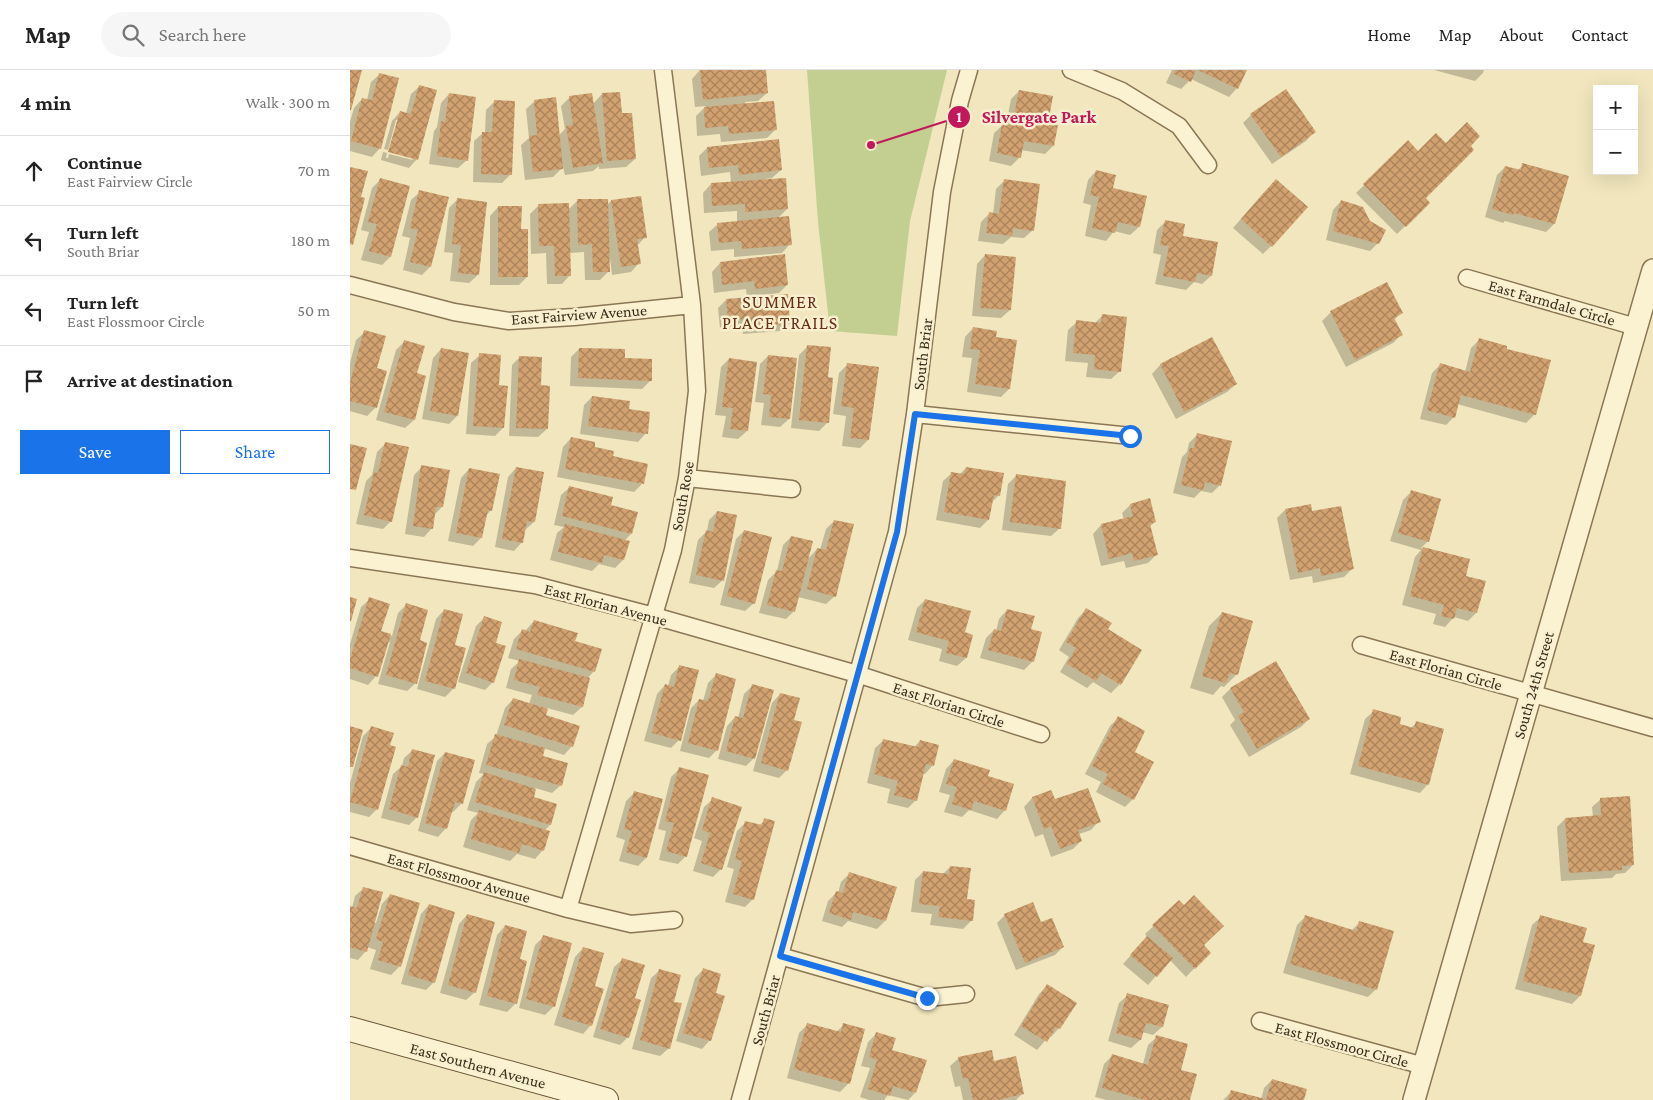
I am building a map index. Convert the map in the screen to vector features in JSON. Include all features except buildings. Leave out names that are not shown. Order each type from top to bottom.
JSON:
[{"type":"main road","name":"East Southern Avenue","points":[[350,1029],[606,1100]]},
{"type":"street","name":"South Rose","points":[[568,908],[673,550],[687,478],[697,391],[692,304],[663,70]]},
{"type":"street","name":"South Briar","points":[[740,1100],[897,532],[915,414],[942,192],[960,102],[969,70]]},
{"type":"street","points":[[1071,70],[1122,91],[1178,126],[1208,166]]},
{"type":"street","name":"South 24th Street","points":[[1414,1100],[1653,270]]},
{"type":"street","name":"East Farmdale Circle","points":[[1467,278],[1636,327]]},
{"type":"street","name":"East Fairview Avenue","points":[[350,285],[454,312],[509,320],[574,317],[692,304]]},
{"type":"street","points":[[915,414],[1130,436]]},
{"type":"street","points":[[687,478],[792,489]]},
{"type":"street","name":"East Florian Avenue","points":[[350,558],[535,585],[654,616],[857,674]]},
{"type":"street","name":"East Florian Circle","points":[[1361,645],[1530,693]]},
{"type":"street","name":"East Florian Circle","points":[[857,674],[1041,734]]},
{"type":"street","points":[[1530,693],[1653,728]]},
{"type":"street","name":"East Flossmoor Avenue","points":[[350,846],[568,908]]},
{"type":"street","points":[[568,908],[631,924],[674,920]]},
{"type":"street","points":[[780,956],[927,998],[966,994]]},
{"type":"street","name":"East Flossmoor Circle","points":[[1260,1021],[1424,1066]]},
{"type":"green space","points":[[807,70],[947,70],[910,221],[897,336],[830,331],[818,222]]},
{"type":"place","name":"Silvergate Park","points":[[871,145]]},
{"type":"district","name":"SUMMER PLACE TRAILS","points":[[780,312]]},
{"type":"route","points":[[927,998],[780,956],[897,532],[915,414],[1130,436]]}]
